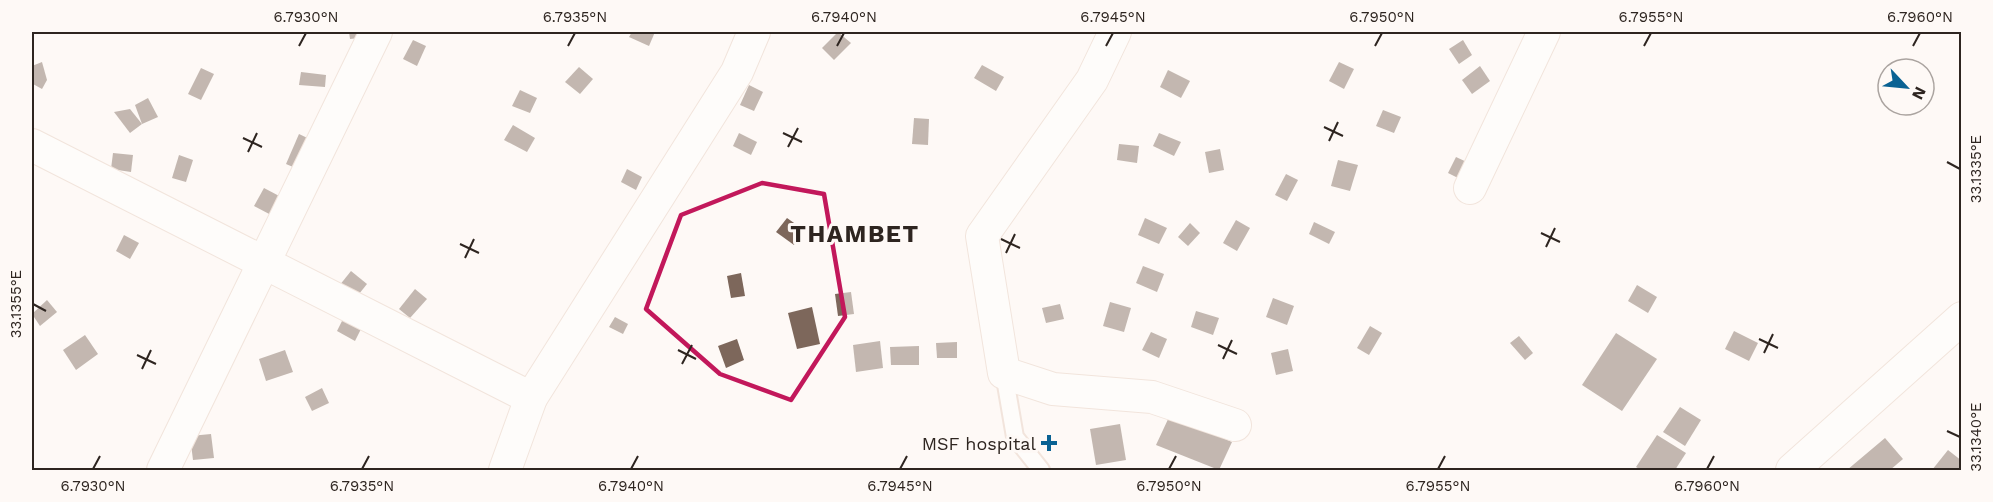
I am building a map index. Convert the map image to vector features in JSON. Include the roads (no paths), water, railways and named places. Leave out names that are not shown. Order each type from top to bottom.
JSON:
[{"type":"street","points":[[163,471],[376,32]]},
{"type":"street","points":[[505,471],[531,398],[737,72],[754,32]]},
{"type":"street","points":[[1115,32],[1092,80],[982,236],[1004,373],[1053,389],[1098,391],[1152,398],[1235,424]]},
{"type":"street","points":[[1470,188],[1544,32]]},
{"type":"street","points":[[32,145],[531,398]]},
{"type":"street","points":[[1792,471],[1962,318]]},
{"type":"lane","points":[[1004,373],[1015,437],[1041,471]]},
{"type":"place","name":"MSF hospital","points":[[1049,443]]},
{"type":"district","name":"THAMBET","points":[[855,234]]}]
